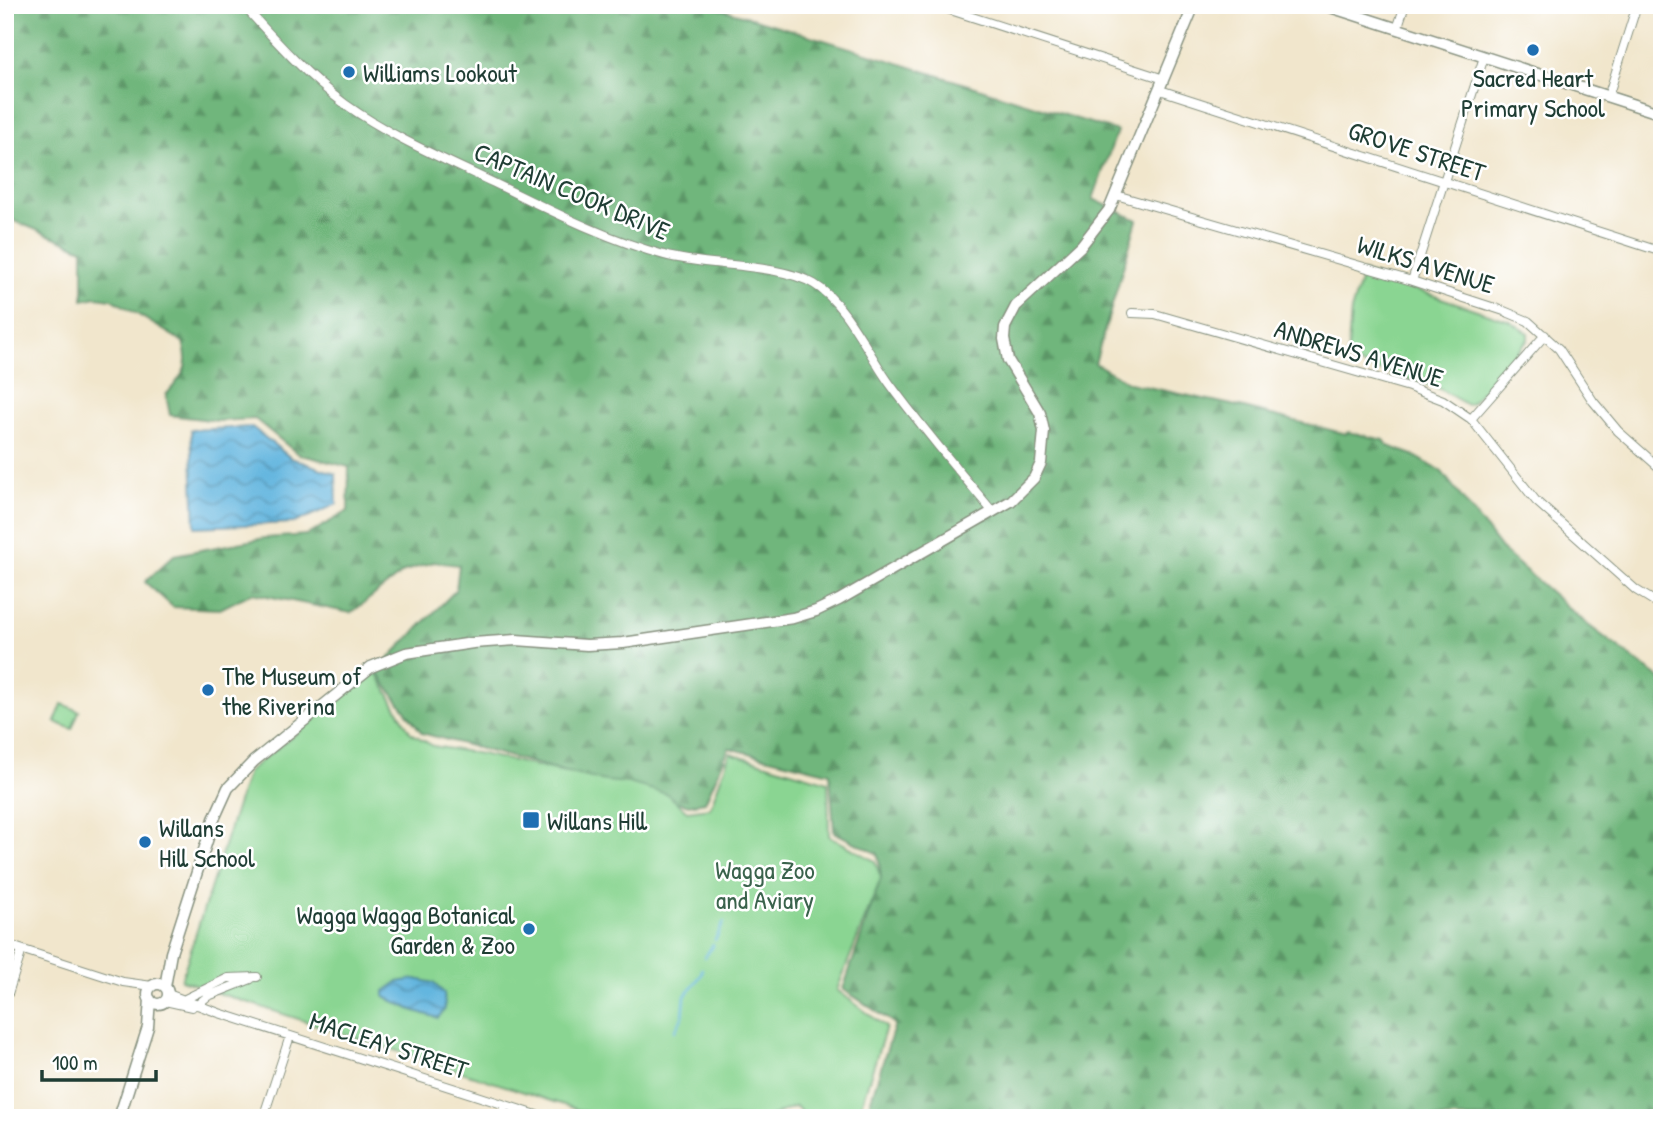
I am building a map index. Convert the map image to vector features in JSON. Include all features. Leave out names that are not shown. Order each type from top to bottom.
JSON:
[{"type":"street","name":"CAPTAIN COOK DRIVE","points":[[243,5],[264,30],[323,86],[365,118],[411,144],[585,226],[638,247],[684,260],[786,274],[814,284],[835,303],[910,411],[993,512]]},
{"type":"street","name":"GROVE STREET","points":[[935,5],[1443,182],[1662,252]]},
{"type":"street","points":[[119,1118],[214,819],[228,788],[254,761],[371,667],[406,653],[473,643],[516,640],[587,645],[623,643],[793,618],[817,611],[839,600],[1017,496],[1034,478],[1041,463],[1044,431],[1040,413],[1013,370],[1005,350],[1005,327],[1024,297],[1091,235],[1116,195],[1194,5]]},
{"type":"street","points":[[1324,5],[1662,114]]},
{"type":"street","points":[[1397,29],[1405,5]]},
{"type":"street","points":[[1608,97],[1637,5]]},
{"type":"street","points":[[1412,281],[1483,57]]},
{"type":"street","name":"WILKS AVENUE","points":[[1116,195],[1412,281],[1528,321],[1559,349],[1593,401],[1618,431],[1662,470]]},
{"type":"street","name":"ANDREWS AVENUE","points":[[1132,313],[1155,314],[1409,387],[1443,400],[1471,419],[1536,501],[1636,590],[1662,606]]},
{"type":"street","points":[[1471,419],[1545,335]]},
{"type":"street","name":"MACLEAY STREET","points":[[5,944],[546,1118]]},
{"type":"street","points":[[5,1003],[22,950]]},
{"type":"street","points":[[183,1000],[228,978],[257,977],[208,996],[197,1005]]},
{"type":"street","name":"MACLEAY STREET","points":[[158,994],[219,1013]]},
{"type":"street","points":[[263,1118],[290,1036]]},
{"type":"street","points":[[501,1118],[505,1105]]},
{"type":"green space","points":[[5,5],[707,5],[1117,131],[1093,199],[1137,220],[1095,363],[1129,383],[1232,405],[1346,434],[1348,432],[1384,440],[1388,446],[1413,455],[1442,472],[1501,549],[1588,625],[1662,680],[1662,1118],[865,1118],[895,1024],[843,989],[881,878],[878,854],[834,832],[830,773],[729,748],[705,802],[689,805],[422,733],[376,671],[456,590],[459,565],[434,562],[405,571],[351,613],[252,593],[220,609],[173,607],[145,582],[174,555],[265,538],[307,535],[348,511],[349,467],[298,454],[255,419],[218,421],[170,415],[166,395],[186,365],[183,342],[112,299],[96,297],[83,300],[83,249],[5,217]]},
{"type":"green space","points":[[1363,272],[1510,321],[1528,333],[1528,340],[1472,403],[1467,405],[1438,388],[1347,361],[1351,311]]},
{"type":"green space","name":"Wagga Wagga Botanical Garden & Zoo","points":[[376,671],[410,732],[433,746],[605,781],[628,783],[667,794],[687,811],[710,808],[730,753],[828,782],[829,836],[875,861],[881,878],[837,990],[886,1027],[857,1118],[806,1118],[796,1106],[766,1118],[604,1118],[212,991],[224,984],[224,980],[206,988],[181,980],[248,771]]},
{"type":"green space","points":[[62,704],[79,711],[72,729],[55,722]]},
{"type":"water","points":[[252,427],[291,458],[336,474],[337,504],[294,523],[195,527],[191,430]]},
{"type":"water","points":[[416,979],[433,983],[444,993],[445,1009],[438,1018],[412,1010],[385,997],[385,991],[398,982]]},
{"type":"waterway","points":[[715,940],[724,922]]},
{"type":"waterway","points":[[705,957],[713,945]]},
{"type":"waterway","points":[[675,1031],[683,1016],[685,996],[702,974],[702,969]]},
{"type":"place","name":"Sacred Heart Primary School","points":[[1533,50]]},
{"type":"place","name":"Williams Lookout","points":[[349,72]]},
{"type":"place","name":"The Museum of the Riverina","points":[[208,690]]},
{"type":"place","name":"Willans Hill","points":[[531,820]]},
{"type":"place","name":"Willans Hill School","points":[[145,842]]},
{"type":"place","name":"Wagga Wagga Botanical Garden & Zoo","points":[[529,929]]},
{"type":"park label","name":"Wagga Zoo and Aviary","points":[[765,884]]}]
